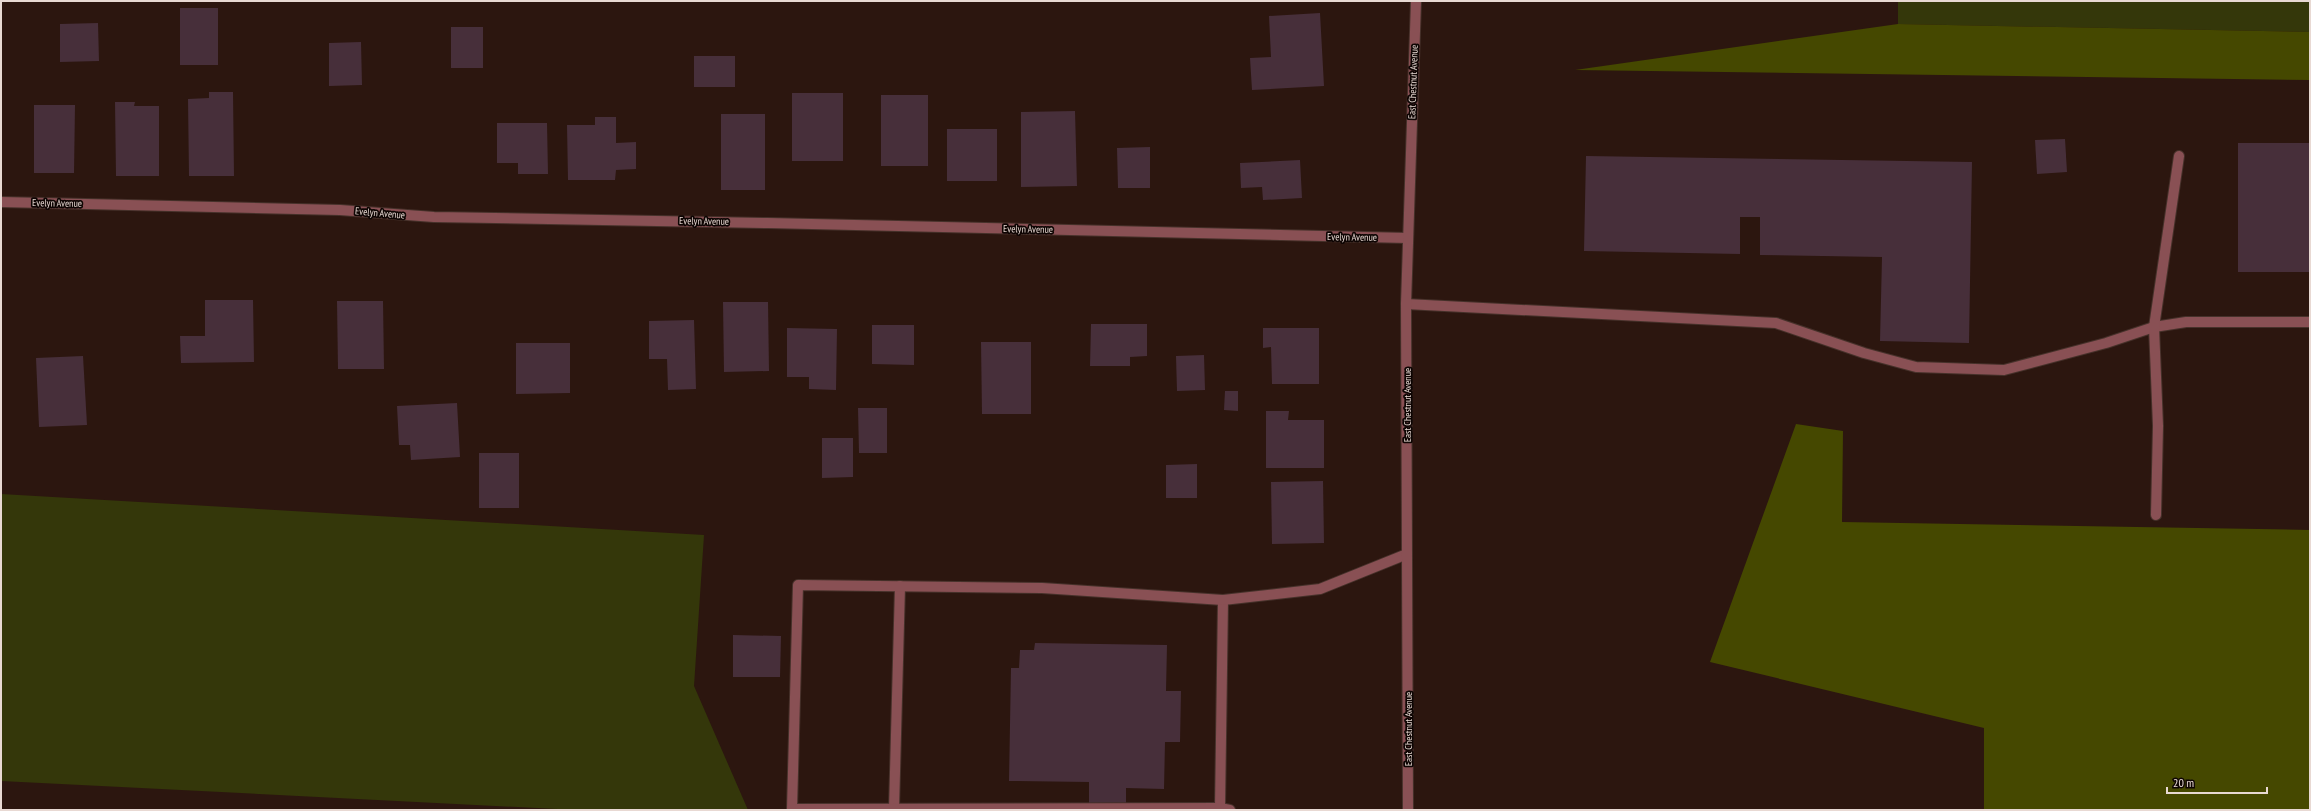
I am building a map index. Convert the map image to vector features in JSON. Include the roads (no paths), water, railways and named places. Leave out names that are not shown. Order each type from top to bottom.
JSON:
[{"type":"street","name":"East Chestnut Avenue","points":[[1408,810],[1406,304],[1416,1]]},
{"type":"street","points":[[2156,515],[2158,426],[2154,327],[2179,156]]},
{"type":"street","name":"Evelyn Avenue","points":[[1,202],[340,210],[434,217],[768,222],[1408,238]]},
{"type":"street","points":[[1406,304],[1776,323],[1864,353],[1916,367],[1997,370],[2004,370],[2106,343],[2154,327],[2186,322],[2310,322]]},
{"type":"street","points":[[1223,600],[1225,809],[792,809],[798,585],[1042,588],[1223,600],[1320,589],[1407,554]]},
{"type":"street","points":[[894,809],[900,586]]}]
